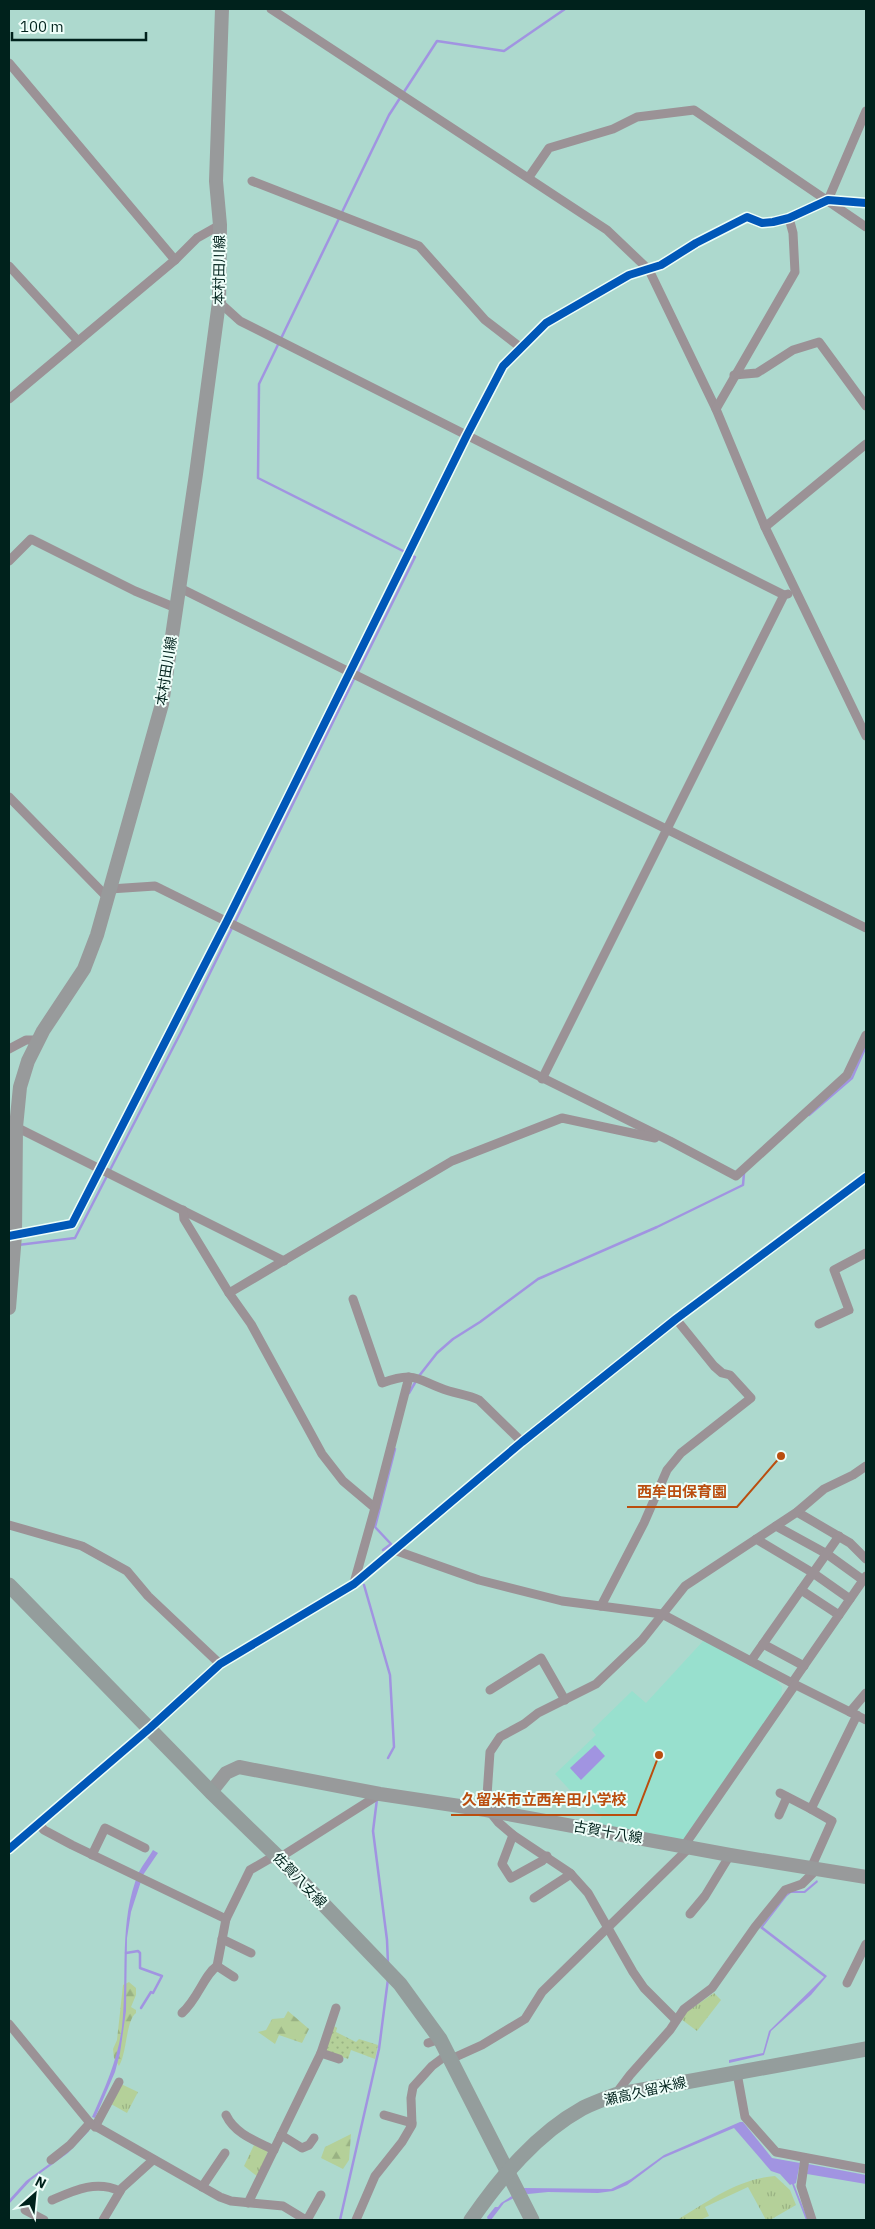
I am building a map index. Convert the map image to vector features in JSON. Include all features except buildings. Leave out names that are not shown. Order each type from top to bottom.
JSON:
[{"type":"main road","name":"本村田川線","points":[[9,1308],[12,1235],[12,1127],[20,1088],[28,1061],[38,1040],[84,968],[97,935],[162,704],[220,302],[220,225],[216,181],[222,9]]},
{"type":"main road","name":"佐賀八女線","points":[[9,1585],[211,1792],[279,1858],[400,1984],[434,2041],[449,2056],[532,2220]]},
{"type":"main road","name":"古賀十八線","points":[[211,1792],[226,1773],[238,1767],[380,1794],[687,1846],[730,1856],[866,1878]]},
{"type":"main road","name":"瀬高久留米線","points":[[471,2220],[507,2170],[552,2129],[583,2108],[615,2095],[866,2049]]},
{"type":"street","points":[[271,9],[608,230],[649,270],[716,409],[765,527],[866,736]]},
{"type":"street","points":[[9,63],[174,260]]},
{"type":"street","points":[[529,177],[549,148],[614,130],[637,117],[694,110],[866,227]]},
{"type":"street","points":[[828,200],[866,111]]},
{"type":"street","points":[[252,181],[419,246],[485,320],[520,347]]},
{"type":"street","points":[[12,1235],[72,1224],[227,921],[352,672],[467,435],[504,366],[520,347],[546,324],[629,275],[661,265],[696,243],[747,218],[762,222],[773,222],[789,218],[828,200],[866,203]]},
{"type":"street","points":[[716,409],[795,272],[794,233],[789,218]]},
{"type":"street","points":[[9,399],[174,260],[197,238],[220,225]]},
{"type":"street","points":[[9,266],[78,341]]},
{"type":"street","points":[[220,302],[240,321],[784,595]]},
{"type":"street","points":[[734,376],[757,373],[793,350],[819,342],[866,406]]},
{"type":"street","points":[[765,527],[866,444]]},
{"type":"street","points":[[9,561],[31,539],[127,588],[176,608]]},
{"type":"street","points":[[180,588],[866,928]]},
{"type":"street","points":[[542,1079],[784,595],[795,590]]},
{"type":"street","points":[[9,797],[109,893],[154,886],[670,1141],[736,1176],[847,1075],[866,1035]]},
{"type":"street","points":[[9,1049],[26,1040],[38,1040]]},
{"type":"street","points":[[229,1293],[452,1161],[562,1118],[670,1141]]},
{"type":"street","points":[[12,1127],[101,1168],[284,1261]]},
{"type":"street","points":[[9,1849],[150,1728],[220,1664],[354,1584],[522,1442],[676,1319],[866,1176]]},
{"type":"street","points":[[184,1210],[184,1219],[229,1293],[251,1324],[322,1454],[343,1481],[375,1508]]},
{"type":"street","points":[[819,1324],[849,1310],[834,1270],[866,1253]]},
{"type":"street","points":[[353,1299],[382,1383],[402,1376],[422,1378],[437,1387],[479,1400],[522,1442]]},
{"type":"street","points":[[601,1606],[641,1530],[667,1470],[681,1453],[752,1398],[730,1375],[722,1374],[714,1366],[676,1319]]},
{"type":"street","points":[[354,1584],[409,1377]]},
{"type":"street","points":[[676,2020],[644,1988],[588,1893],[571,1874],[547,1856],[513,1835],[488,1811],[490,1752],[500,1737],[524,1724],[538,1713],[596,1684],[612,1671],[642,1640],[684,1586],[797,1512],[824,1489],[853,1475],[866,1466]]},
{"type":"street","points":[[797,1512],[850,1542],[866,1559]]},
{"type":"street","points":[[9,1525],[82,1546],[127,1571],[148,1596],[220,1664]]},
{"type":"street","points":[[356,2220],[375,2176],[402,2142],[412,2123],[411,2098],[413,2087],[432,2066],[449,2056],[482,2045],[525,2019],[542,1992],[607,1927],[677,1862],[804,1666],[865,1578],[827,1554],[776,1526]]},
{"type":"street","points":[[751,1661],[839,1536]]},
{"type":"street","points":[[756,1539],[813,1573],[850,1599]]},
{"type":"street","points":[[394,1550],[479,1580],[562,1601],[662,1614],[793,1684],[866,1720]]},
{"type":"street","points":[[802,1590],[839,1615]]},
{"type":"street","points":[[763,1644],[804,1666]]},
{"type":"street","points":[[490,1690],[541,1658],[565,1700]]},
{"type":"street","points":[[811,1809],[854,1714],[866,1693]]},
{"type":"street","points":[[182,2013],[197,1998],[212,1969],[217,1966],[226,1919],[250,1870],[270,1859],[279,1858],[380,1794]]},
{"type":"street","points":[[615,2095],[670,2030],[684,2009],[712,1988],[784,1890],[802,1884],[814,1869],[832,1821],[783,1795],[779,1815]]},
{"type":"street","points":[[39,1824],[44,1830],[92,1855],[226,1919]]},
{"type":"street","points":[[92,1855],[105,1828],[145,1848]]},
{"type":"street","points":[[513,1835],[502,1864],[510,1878],[542,1861],[547,1856]]},
{"type":"street","points":[[690,1914],[705,1896],[730,1856]]},
{"type":"street","points":[[534,1898],[571,1874]]},
{"type":"street","points":[[222,1939],[251,1953]]},
{"type":"street","points":[[847,1983],[866,1944]]},
{"type":"street","points":[[217,1966],[234,1977]]},
{"type":"street","points":[[248,2203],[321,2053],[336,2008]]},
{"type":"street","points":[[9,2024],[92,2125],[202,2187],[231,2201],[283,2206],[307,2220],[320,2195]]},
{"type":"street","points":[[321,2053],[339,2059]]},
{"type":"street","points":[[737,2072],[745,2117],[776,2152],[866,2169]]},
{"type":"street","points":[[51,2160],[92,2125],[118,2082]]},
{"type":"street","points":[[226,2115],[231,2125],[239,2132],[274,2150]]},
{"type":"street","points":[[384,2115],[412,2123]]},
{"type":"street","points":[[281,2135],[302,2148],[309,2145],[314,2138]]},
{"type":"street","points":[[202,2187],[225,2153]]},
{"type":"street","points":[[805,2158],[801,2186],[812,2220]]},
{"type":"street","points":[[103,2220],[120,2191],[153,2160]]},
{"type":"street","points":[[52,2200],[76,2190],[99,2185],[109,2186],[120,2191]]},
{"type":"street","points":[[26,2210],[44,2220]]},
{"type":"shaded area","points":[[704,1640],[775,1679],[782,1687],[781,1699],[682,1842],[596,1827],[602,1816],[579,1800],[555,1774],[596,1735],[592,1730],[632,1691],[646,1703]]},
{"type":"shaded area","points":[[595,1745],[605,1756],[581,1780],[570,1768]]},
{"type":"shaded area","points":[[153,1850],[158,1853],[143,1875],[131,1912],[127,1938],[126,2011],[120,2053],[115,2072],[95,2118],[92,2117],[114,2062],[122,2027],[126,1929],[132,1891],[139,1872]]},
{"type":"shaded area","points":[[817,1880],[818,1882],[805,1893],[791,1893],[787,1896],[763,1927],[827,1976],[811,1995],[771,2031],[764,2055],[729,2063],[729,2060],[763,2053],[769,2031],[824,1977],[760,1928],[786,1895],[791,1891],[804,1891]]},
{"type":"shaded area","points":[[743,2122],[772,2158],[800,2163],[796,2183],[794,2184],[808,2220],[806,2220],[792,2184],[790,2185],[780,2174],[771,2171],[734,2128],[663,2158],[627,2185],[613,2191],[598,2193],[524,2193],[504,2203],[491,2220],[488,2220],[487,2217],[495,2207],[498,2207],[524,2188],[611,2189],[631,2179],[664,2155]]},
{"type":"shaded area","points":[[87,2130],[89,2131],[68,2153],[31,2180],[9,2204],[9,2200],[26,2181],[60,2156]]},
{"type":"shaded area","points":[[808,2164],[866,2175],[866,2184],[807,2174]]},
{"type":"green space","points":[[129,1982],[136,1988],[136,1995],[131,2007],[136,2010],[136,2013],[130,2022],[124,2053],[119,2066],[114,2058],[113,2049],[117,2040],[123,1985]]},
{"type":"green space","points":[[714,1993],[721,2000],[697,2031],[681,2019],[685,2013]]},
{"type":"green space","points":[[288,2011],[309,2029],[302,2043],[279,2035],[275,2044],[258,2032],[266,2030],[272,2019],[284,2018]]},
{"type":"green space","points":[[334,2026],[337,2028],[336,2032],[356,2042],[359,2039],[378,2045],[375,2059],[351,2050],[348,2059],[325,2051]]},
{"type":"green space","points":[[121,2084],[138,2092],[127,2113],[111,2104]]},
{"type":"green space","points":[[351,2134],[349,2160],[343,2169],[321,2158],[325,2147]]},
{"type":"green space","points":[[254,2145],[268,2151],[258,2177],[244,2166]]},
{"type":"green space","points":[[775,2176],[790,2190],[796,2205],[770,2220],[766,2220],[748,2187],[705,2207],[709,2216],[700,2220],[677,2220],[736,2186],[748,2181]]},
{"type":"waterway","points":[[358,672],[415,557],[258,478],[259,384],[389,115],[437,41],[504,51],[565,9]]},
{"type":"waterway","points":[[18,1245],[75,1238],[181,1032],[355,677]]},
{"type":"waterway","points":[[809,1115],[852,1078],[866,1046]]},
{"type":"waterway","points":[[419,1376],[437,1353],[453,1339],[480,1322],[538,1279],[657,1227],[743,1185],[744,1173]]},
{"type":"waterway","points":[[409,1393],[416,1381]]},
{"type":"waterway","points":[[383,1550],[391,1544],[375,1527],[395,1449]]},
{"type":"waterway","points":[[364,1585],[390,1675],[394,1747],[388,1758]]},
{"type":"waterway","points":[[377,1799],[373,1831],[387,1940],[388,1964]]},
{"type":"waterway","points":[[126,1953],[138,1951],[140,1953],[140,1968],[162,1976],[153,1993],[151,1992],[141,2008]]},
{"type":"waterway","points":[[340,2220],[379,2049],[388,1979]]},
{"type":"cycle path","points":[[9,1236],[72,1224],[227,921],[467,435],[503,366],[546,323],[629,275],[661,265],[696,243],[747,217],[762,223],[773,222],[789,218],[828,200],[866,203]]},
{"type":"cycle path","points":[[9,1849],[150,1728],[220,1664],[354,1584],[522,1442],[676,1319],[866,1177]]},
{"type":"place","name":"西牟田保育園","points":[[781,1456]]},
{"type":"place","name":"久留米市立西牟田小学校","points":[[659,1755]]}]
